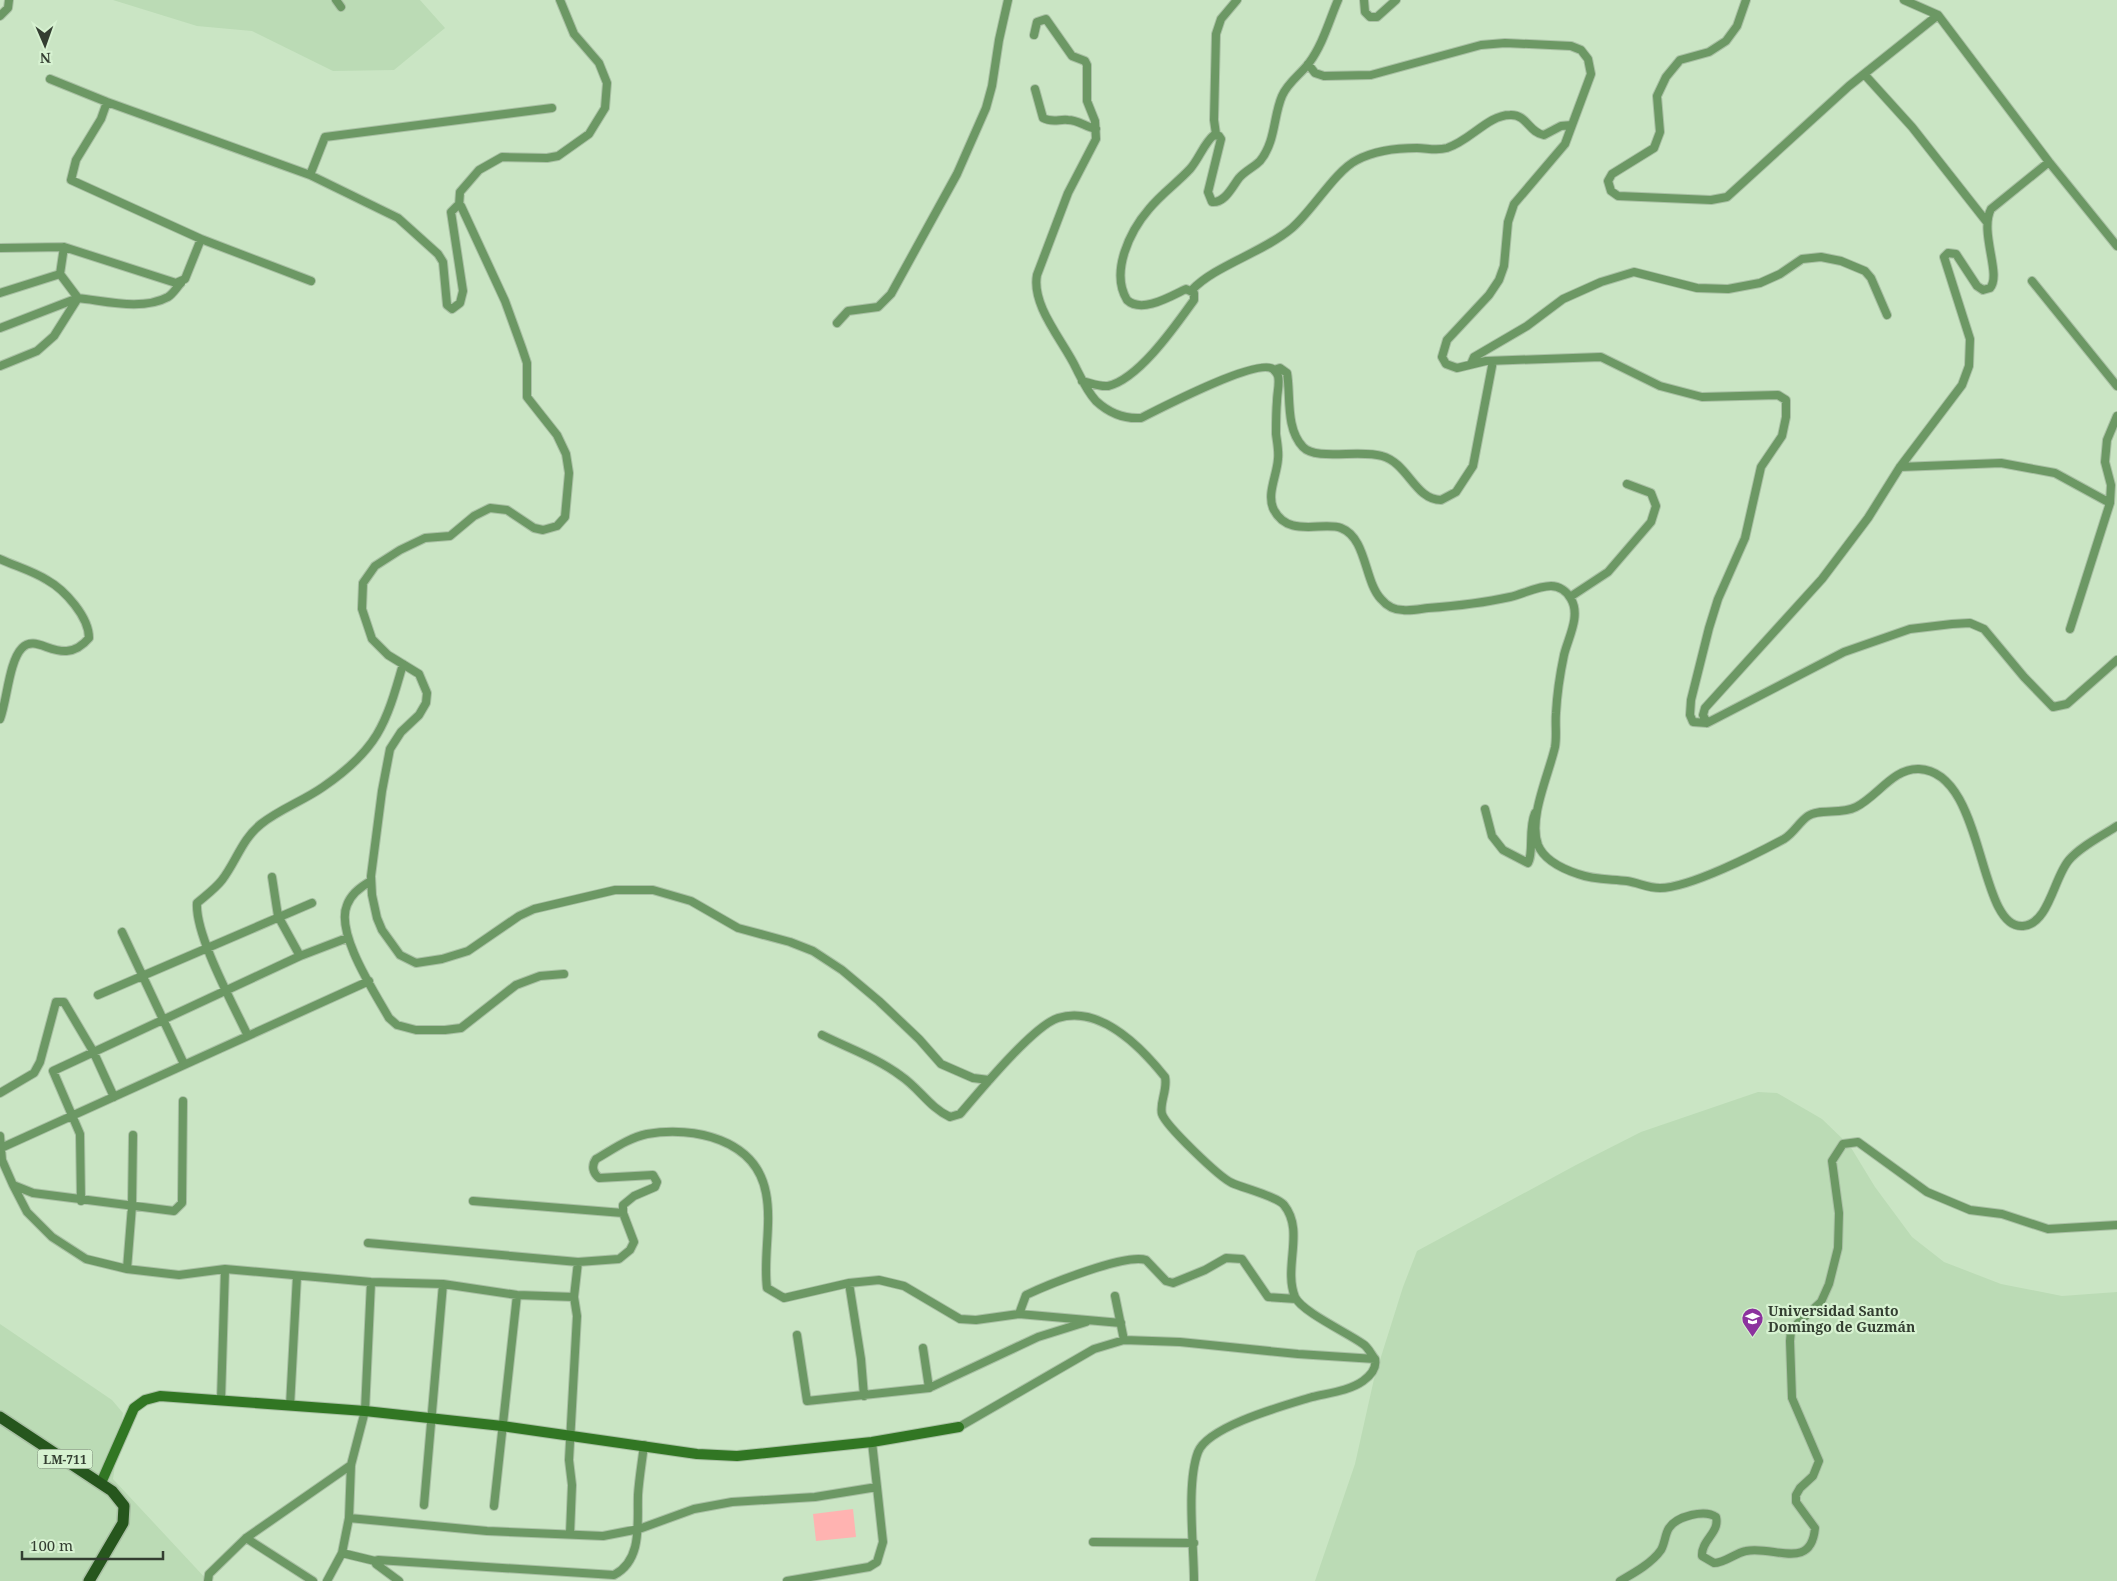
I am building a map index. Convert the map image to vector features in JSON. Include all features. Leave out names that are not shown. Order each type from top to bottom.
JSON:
[{"type":"main road","name":"LM-711","points":[[0,1417],[101,1483],[112,1491],[124,1506],[123,1523],[89,1581]]},
{"type":"street","points":[[0,16],[8,8],[8,0]]},
{"type":"street","points":[[459,206],[460,192],[479,170],[502,157],[547,158],[558,156],[589,134],[605,108],[607,82],[598,63],[574,34],[560,0]]},
{"type":"street","points":[[837,323],[848,311],[878,307],[891,294],[957,174],[989,98],[1008,0]]},
{"type":"street","points":[[1237,0],[1221,19],[1216,34],[1214,120],[1216,134],[1220,137],[1221,142],[1208,196],[1215,203],[1227,195],[1240,177],[1260,161],[1271,142],[1282,96],[1296,75],[1308,64],[1321,43],[1338,0]]},
{"type":"street","points":[[1364,0],[1365,12],[1370,17],[1377,17],[1396,0]]},
{"type":"street","points":[[1746,0],[1736,26],[1726,41],[1709,52],[1680,60],[1666,77],[1657,96],[1660,132],[1654,148],[1612,174],[1608,181],[1608,187],[1618,196],[1702,200],[1727,196],[1864,74],[1938,16]]},
{"type":"street","points":[[1904,0],[1938,16],[2049,162],[2117,246]]},
{"type":"street","points":[[1034,35],[1037,22],[1046,19],[1072,56],[1085,61],[1087,69],[1087,101],[1096,129],[1095,142],[1068,193],[1036,280],[1036,290],[1045,313],[1088,392],[1102,405],[1118,415],[1135,418],[1143,417],[1222,380],[1261,367],[1274,370],[1280,368],[1287,373],[1287,392],[1291,422],[1299,442],[1306,450],[1320,455],[1353,452],[1382,456],[1404,470],[1425,496],[1441,500],[1456,492],[1473,466],[1493,361]]},
{"type":"street","points":[[1308,64],[1315,73],[1324,76],[1371,76],[1481,45],[1505,43],[1571,46],[1586,54],[1591,69],[1561,151],[1514,204],[1508,222],[1504,266],[1494,288],[1447,340],[1443,348],[1443,361],[1450,367],[1457,368],[1493,361],[1602,357],[1655,384],[1702,397],[1778,395],[1786,400],[1786,417],[1782,436],[1761,467],[1745,538],[1718,599],[1709,628],[1690,715],[1694,722],[1707,723],[1844,652],[1921,627],[1970,623],[1984,629],[2024,677],[2053,707],[2067,704],[2117,660]]},
{"type":"street","points":[[1864,74],[1912,127],[1986,221]]},
{"type":"street","points":[[50,79],[106,102],[310,175],[398,218],[420,236],[438,254],[443,262],[447,305],[452,309],[460,304],[463,291],[451,215],[454,208],[459,206]]},
{"type":"street","points":[[1035,89],[1043,118],[1052,121],[1070,120],[1086,128],[1096,129]]},
{"type":"street","points":[[106,102],[96,127],[76,160],[71,180],[201,239],[311,281]]},
{"type":"street","points":[[310,175],[325,137],[552,108]]},
{"type":"street","points":[[1216,134],[1212,136],[1190,169],[1143,217],[1121,264],[1122,286],[1125,297],[1132,304],[1152,303],[1186,289],[1192,290],[1204,280],[1268,245],[1291,229],[1339,174],[1358,159],[1403,149],[1437,150],[1448,147],[1467,139],[1493,119],[1505,115],[1521,117],[1537,133],[1544,135],[1560,126],[1572,125]]},
{"type":"street","points":[[1707,723],[1703,715],[1705,708],[1822,579],[1868,518],[1900,467],[1958,393],[1966,376],[1970,356],[1970,339],[1955,288],[1944,260],[1948,253],[1956,254],[1977,286],[1983,290],[1990,288],[1994,280],[1986,221],[1991,209],[2049,162]]},
{"type":"street","points":[[459,206],[465,210],[505,301],[527,363],[528,397],[557,435],[566,454],[569,473],[567,512],[560,524],[543,530],[534,528],[506,510],[490,508],[474,516],[450,536],[417,540],[375,566],[366,577],[362,589],[363,616],[368,631],[378,646],[422,678],[426,688],[426,703],[419,715],[397,738],[390,749],[382,791],[371,881],[374,905],[382,930],[400,955],[410,962],[421,964],[468,951],[518,916],[542,906],[625,888],[653,890],[691,901],[738,928],[790,942],[813,951],[842,970],[879,1002],[919,1039],[941,1064],[973,1078],[989,1080]]},
{"type":"street","points":[[0,328],[78,298],[133,304],[156,301],[170,296],[185,279],[201,239]]},
{"type":"street","points":[[0,248],[64,247],[176,283],[181,282]]},
{"type":"street","points":[[64,247],[60,274],[78,298]]},
{"type":"street","points":[[1471,364],[1474,357],[1528,326],[1563,299],[1601,282],[1634,272],[1697,288],[1728,289],[1760,283],[1780,274],[1802,259],[1821,257],[1846,263],[1865,271],[1871,278],[1887,315]]},
{"type":"street","points":[[0,294],[60,274]]},
{"type":"street","points":[[2032,282],[2117,386]]},
{"type":"street","points":[[1082,381],[1104,386],[1124,379],[1156,351],[1179,322],[1194,300],[1195,295],[1192,290]]},
{"type":"street","points":[[0,366],[37,351],[54,336],[78,298]]},
{"type":"street","points":[[1274,370],[1279,381],[1276,422],[1278,460],[1271,497],[1275,512],[1282,520],[1296,526],[1313,528],[1334,526],[1346,530],[1354,538],[1364,559],[1375,592],[1384,602],[1404,611],[1462,606],[1511,597],[1546,586],[1557,587],[1570,597],[1574,608],[1574,623],[1565,650],[1559,689],[1555,745],[1530,829],[1530,856],[1528,864],[1503,850],[1492,836],[1485,809]]},
{"type":"street","points":[[2070,629],[2110,502],[2111,485],[2104,462],[2107,440],[2117,416]]},
{"type":"street","points":[[1900,467],[2001,462],[2055,473],[2110,502]]},
{"type":"street","points":[[1570,597],[1588,588],[1608,572],[1626,554],[1654,517],[1656,506],[1651,493],[1627,484]]},
{"type":"street","points":[[0,559],[48,580],[70,600],[86,622],[89,638],[83,645],[71,652],[56,650],[38,644],[27,644],[22,648],[16,658],[0,719]]},
{"type":"street","points":[[247,1034],[208,948],[197,915],[197,903],[222,880],[246,839],[261,824],[288,806],[322,788],[362,756],[379,734],[393,698],[403,664]]},
{"type":"street","points":[[1540,800],[1536,836],[1540,848],[1552,861],[1574,873],[1599,879],[1630,882],[1646,887],[1670,887],[1696,879],[1743,860],[1783,839],[1811,814],[1837,812],[1854,808],[1904,771],[1916,769],[1929,771],[1941,778],[1955,792],[1978,842],[1983,866],[2001,914],[2008,922],[2018,926],[2032,923],[2042,915],[2070,860],[2117,826]]},
{"type":"street","points":[[272,877],[278,916],[300,956]]},
{"type":"street","points":[[371,881],[352,895],[346,907],[347,938],[389,1018],[397,1025],[416,1030],[462,1028],[516,985],[540,976],[564,974]]},
{"type":"street","points":[[98,995],[312,903]]},
{"type":"street","points":[[122,932],[184,1064]]},
{"type":"street","points":[[82,1201],[80,1134],[53,1071],[300,956],[347,938]]},
{"type":"street","points":[[1,1148],[114,1098],[247,1034],[369,981]]},
{"type":"street","points":[[0,1093],[34,1073],[40,1062],[56,1002],[64,1002],[93,1051],[114,1098]]},
{"type":"street","points":[[822,1035],[899,1074],[914,1085],[940,1112],[950,1117],[960,1114],[1023,1044],[1056,1018],[1072,1015],[1098,1018],[1115,1028],[1165,1077],[1167,1086],[1162,1113],[1166,1123],[1184,1138],[1206,1165],[1229,1182],[1282,1202],[1291,1214],[1294,1246],[1291,1281],[1296,1299],[1311,1313],[1365,1345],[1375,1359],[1376,1364],[1373,1371],[1363,1381],[1289,1404],[1228,1428],[1209,1438],[1198,1451],[1192,1498],[1194,1581]]},
{"type":"street","points":[[13,1185],[33,1193],[82,1201],[174,1211],[182,1203],[183,1101]]},
{"type":"street","points":[[368,1244],[578,1262],[619,1258],[630,1250],[634,1242],[623,1214],[622,1208],[625,1201],[655,1187],[656,1178],[653,1175],[599,1178],[593,1171],[593,1163],[596,1159],[627,1140],[646,1134],[684,1131],[710,1135],[745,1153],[759,1172],[766,1192],[768,1211],[765,1248],[766,1288],[784,1298],[849,1283],[879,1280],[904,1286],[960,1319],[976,1320],[1019,1314],[1121,1323]]},
{"type":"street","points":[[127,1269],[132,1206],[133,1135]]},
{"type":"street","points":[[0,1136],[2,1160],[28,1212],[52,1237],[86,1259],[127,1269],[179,1274],[225,1268],[371,1282],[443,1284],[517,1295],[574,1297]]},
{"type":"street","points":[[1620,1581],[1637,1571],[1660,1550],[1670,1528],[1677,1520],[1687,1517],[1706,1513],[1716,1517],[1716,1529],[1703,1545],[1702,1552],[1702,1556],[1714,1563],[1747,1550],[1770,1550],[1793,1555],[1802,1552],[1814,1537],[1815,1528],[1796,1502],[1796,1495],[1800,1488],[1814,1476],[1819,1461],[1792,1398],[1790,1341],[1791,1331],[1821,1302],[1830,1284],[1838,1248],[1838,1222],[1832,1160],[1843,1144],[1858,1142],[1927,1192],[1970,1210],[2002,1214],[2048,1229],[2117,1225]]},
{"type":"street","points":[[473,1201],[623,1214]]},
{"type":"street","points":[[1019,1314],[1026,1295],[1036,1290],[1123,1260],[1142,1258],[1166,1281],[1173,1283],[1205,1270],[1226,1258],[1242,1259],[1268,1296],[1296,1299]]},
{"type":"street","points":[[570,1534],[571,1437],[576,1368],[577,1316],[574,1297],[578,1262]]},
{"type":"street","points":[[221,1400],[225,1268]]},
{"type":"street","points":[[290,1406],[297,1276]]},
{"type":"street","points":[[327,1581],[342,1553],[349,1518],[351,1465],[365,1411],[371,1282]]},
{"type":"street","points":[[849,1283],[861,1359],[864,1396]]},
{"type":"street","points":[[424,1506],[443,1284]]},
{"type":"street","points":[[494,1506],[517,1295]]},
{"type":"street","points":[[1115,1296],[1124,1340]]},
{"type":"street","points":[[797,1335],[806,1400],[864,1396],[929,1388],[1038,1337],[1090,1320]]},
{"type":"street","points":[[101,1483],[134,1408],[145,1400],[160,1396],[365,1411],[502,1426],[697,1454],[737,1456],[872,1442],[959,1427],[1094,1349],[1124,1340],[1171,1342],[1375,1359]]},
{"type":"street","points":[[923,1348],[929,1388]]},
{"type":"street","points":[[787,1581],[870,1567],[877,1562],[883,1542],[872,1442]]},
{"type":"street","points":[[342,1553],[375,1561],[464,1564],[614,1575],[626,1569],[631,1561],[639,1529],[638,1494],[644,1445]]},
{"type":"street","points":[[208,1581],[209,1574],[246,1538],[351,1465]]},
{"type":"street","points":[[349,1518],[487,1531],[604,1536],[639,1529],[694,1509],[732,1502],[815,1497],[877,1487]]},
{"type":"street","points":[[246,1538],[313,1581]]},
{"type":"street","points":[[1093,1542],[1194,1542]]},
{"type":"street","points":[[375,1561],[376,1564],[399,1581]]},
{"type":"shaded area","points":[[113,0],[420,0],[445,28],[394,70],[333,71],[252,31],[197,26]]},
{"type":"shaded area","name":"Universidad Santo Domingo de Guzmán","points":[[1758,1092],[1777,1093],[1822,1119],[1850,1146],[1875,1187],[1912,1237],[1944,1262],[2001,1284],[2062,1296],[2117,1292],[2117,1581],[1315,1581],[1355,1464],[1374,1379],[1403,1287],[1417,1251],[1641,1132]]},
{"type":"shaded area","points":[[0,1324],[112,1400],[123,1413],[113,1479],[208,1581],[0,1581]]},
{"type":"shaded area","points":[[853,1509],[856,1537],[816,1541],[813,1514]]},
{"type":"place","name":"Universidad Santo Domingo de Guzmán","points":[[1752,1337]]}]
